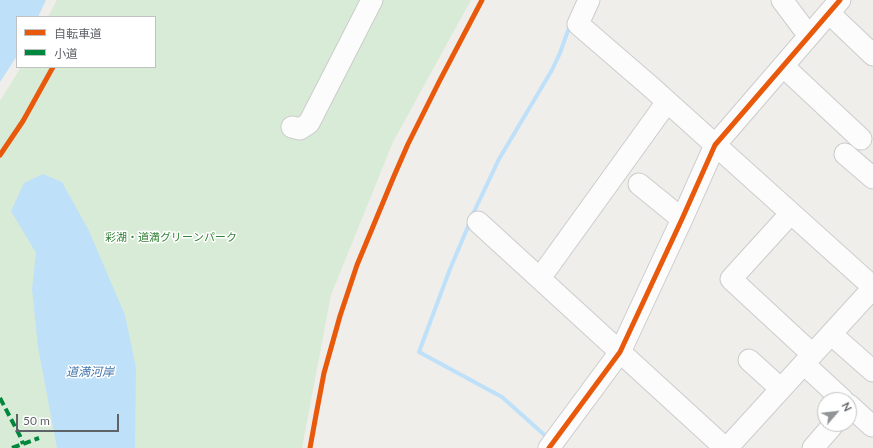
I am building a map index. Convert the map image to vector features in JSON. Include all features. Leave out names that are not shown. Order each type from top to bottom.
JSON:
[{"type":"street","points":[[292,127],[300,129],[309,123],[372,0]]},
{"type":"street","points":[[478,222],[726,448],[873,287],[578,24],[589,0]]},
{"type":"street","points":[[782,0],[809,36]]},
{"type":"street","points":[[549,448],[620,352],[715,145],[834,6],[873,54]]},
{"type":"street","points":[[783,66],[861,139]]},
{"type":"street","points":[[540,278],[667,102]]},
{"type":"street","points":[[845,154],[873,178]]},
{"type":"street","points":[[639,184],[682,219]]},
{"type":"street","points":[[791,213],[731,279],[808,359],[836,392]]},
{"type":"street","points":[[831,334],[873,371]]},
{"type":"street","points":[[749,360],[780,389]]},
{"type":"street","points":[[857,412],[872,426]]},
{"type":"street","points":[[813,448],[827,432]]},
{"type":"green space","name":"彩湖・道満グリーンパーク","points":[[57,0],[471,0],[393,142],[331,295],[302,448],[0,448],[0,101],[20,68],[156,68],[156,16],[49,16]]},
{"type":"water","points":[[0,0],[46,0],[38,16],[16,16],[16,58],[0,82]]},
{"type":"water","name":"道満河岸","points":[[43,174],[62,182],[89,231],[125,315],[136,368],[135,448],[57,448],[38,347],[32,289],[36,253],[11,211],[24,183]]},
{"type":"waterway","points":[[472,216],[499,159],[552,70],[570,25]]},
{"type":"waterway","points":[[470,222],[450,269],[419,352],[502,397],[549,439]]},
{"type":"marked path","points":[[0,398],[23,444]]},
{"type":"marked path","points":[[12,448],[39,438]]},
{"type":"cycle path","points":[[310,448],[324,373],[340,316],[357,265],[408,144],[482,0]]},
{"type":"cycle path","points":[[549,448],[620,352],[715,145],[840,0]]},
{"type":"cycle path","points":[[0,155],[23,121],[52,68]]}]
